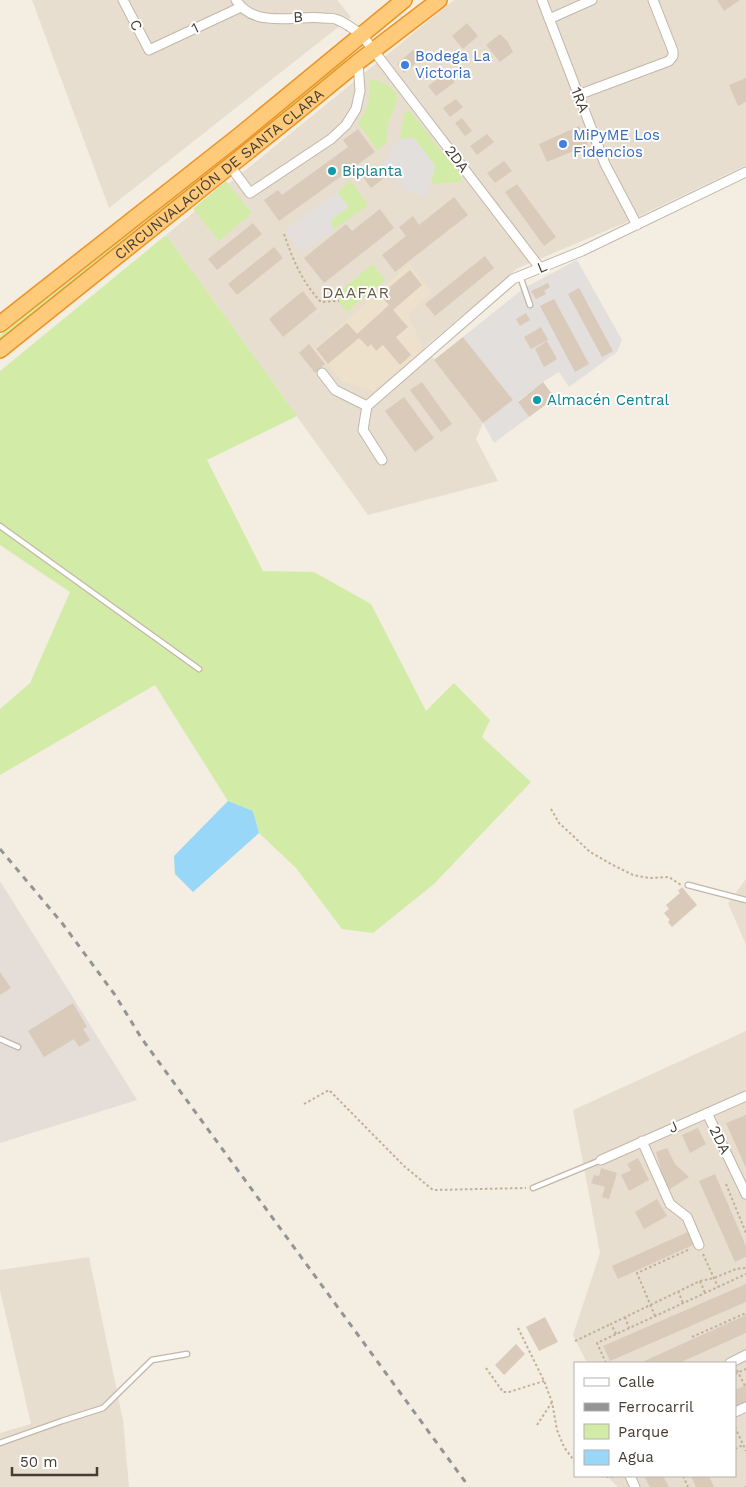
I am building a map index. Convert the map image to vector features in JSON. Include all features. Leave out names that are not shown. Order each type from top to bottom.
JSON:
[{"type":"highway","name":"CIRCUNVALACIÓN DE SANTA CLARA","points":[[0,324],[240,135],[404,0]]},
{"type":"highway","name":"CIRCUNVALACIÓN DE SANTA CLARA","points":[[0,350],[374,49],[439,0]]},
{"type":"street","name":"C","points":[[123,0],[149,50]]},
{"type":"street","name":"1RA","points":[[542,0],[604,164],[637,225]]},
{"type":"street","points":[[549,19],[592,0]]},
{"type":"street","points":[[578,95],[669,61],[673,56],[673,50],[653,0]]},
{"type":"street","name":"1","points":[[149,50],[238,4]]},
{"type":"street","name":"B","points":[[238,4],[253,14],[269,19],[311,17],[337,19],[361,34],[374,49]]},
{"type":"street","name":"2DA","points":[[374,49],[540,268]]},
{"type":"street","points":[[230,166],[250,193],[331,139],[346,126],[356,109],[360,91],[358,62]]},
{"type":"street","name":"L","points":[[367,406],[513,279],[582,251],[746,172]]},
{"type":"street","points":[[322,373],[335,390],[367,406],[362,430],[382,460]]},
{"type":"street","name":"J","points":[[601,1160],[746,1096]]},
{"type":"street","name":"2DA","points":[[707,1113],[746,1194]]},
{"type":"street","points":[[642,1141],[670,1204],[687,1217],[699,1245]]},
{"type":"street","points":[[732,1362],[746,1355]]},
{"type":"lane","points":[[520,276],[530,305]]},
{"type":"lane","points":[[0,526],[199,669]]},
{"type":"lane","points":[[688,885],[746,900]]},
{"type":"lane","points":[[0,1039],[18,1047]]},
{"type":"lane","points":[[533,1188],[601,1160]]},
{"type":"lane","points":[[0,1443],[103,1408],[152,1360],[187,1354]]},
{"type":"path","points":[[284,234],[294,262],[312,292],[321,302],[339,301]]},
{"type":"path","points":[[551,809],[559,823],[590,852],[611,864],[633,875],[649,878],[669,877],[680,885],[688,885]]},
{"type":"path","points":[[304,1104],[329,1090],[404,1166],[433,1190],[533,1188]]},
{"type":"path","points":[[726,1184],[746,1233]]},
{"type":"path","points":[[655,1316],[636,1273],[699,1245],[718,1287]]},
{"type":"path","points":[[575,1341],[700,1281],[714,1278],[736,1269],[746,1268]]},
{"type":"path","points":[[606,1362],[597,1342],[746,1274]]},
{"type":"path","points":[[700,1281],[705,1293]]},
{"type":"path","points":[[678,1292],[683,1303]]},
{"type":"path","points":[[692,1337],[746,1313]]},
{"type":"path","points":[[625,1317],[629,1328]]},
{"type":"path","points":[[611,1324],[616,1334]]},
{"type":"path","points":[[518,1328],[544,1381],[552,1402],[557,1430],[564,1447],[574,1461]]},
{"type":"path","points":[[736,1367],[745,1386]]},
{"type":"path","points":[[486,1368],[503,1392],[509,1392],[544,1381]]},
{"type":"path","points":[[736,1374],[746,1369]]},
{"type":"path","points":[[537,1425],[552,1402]]},
{"type":"path","points":[[736,1429],[746,1451]]},
{"type":"path","points":[[736,1448],[743,1445]]},
{"type":"shaded area","points":[[32,0],[337,0],[351,17],[109,208]]},
{"type":"shaded area","points":[[454,0],[746,0],[746,165],[627,222],[518,268],[425,347],[483,423],[476,439],[498,481],[368,515],[166,235]]},
{"type":"shaded area","points":[[414,138],[435,166],[428,196],[405,191],[383,162],[389,157],[392,146],[400,139]]},
{"type":"shaded area","points":[[337,192],[349,207],[332,219],[331,224],[334,229],[301,253],[284,230]]},
{"type":"shaded area","points":[[577,260],[622,340],[617,352],[569,387],[559,372],[543,382],[518,401],[529,417],[494,443],[483,423],[513,400],[463,337],[524,288]]},
{"type":"shaded area","points":[[409,264],[432,293],[408,314],[424,350],[374,391],[342,381],[314,349]]},
{"type":"shaded area","points":[[746,879],[746,945],[728,903]]},
{"type":"shaded area","points":[[0,881],[137,1100],[0,1143]]},
{"type":"shaded area","points":[[746,1031],[746,1487],[618,1487],[608,1477],[736,1477],[736,1362],[586,1362],[573,1335],[600,1253],[573,1110]]},
{"type":"shaded area","points":[[89,1257],[123,1420],[129,1487],[0,1487],[0,1433],[31,1424],[0,1290],[0,1270]]},
{"type":"green space","points":[[343,61],[347,62],[0,343],[0,335]]},
{"type":"green space","points":[[373,79],[388,85],[397,94],[395,107],[387,128],[387,142],[377,150],[358,123],[368,104],[369,82]]},
{"type":"green space","points":[[410,111],[462,177],[461,182],[435,184],[431,181],[435,166],[414,138],[400,139],[404,114]]},
{"type":"green space","points":[[226,181],[252,213],[219,241],[193,209]]},
{"type":"green space","points":[[351,181],[368,205],[334,229],[331,224],[332,219],[348,207],[337,192]]},
{"type":"green space","points":[[166,235],[297,416],[207,460],[263,571],[314,572],[371,604],[426,711],[454,683],[490,720],[482,737],[531,782],[434,884],[373,933],[342,929],[296,868],[259,833],[253,811],[228,801],[155,685],[0,775],[0,709],[30,683],[70,592],[0,545],[0,371]]},
{"type":"green space","points":[[372,264],[385,280],[347,312],[334,296]]},
{"type":"water","points":[[228,801],[253,811],[259,833],[193,892],[175,874],[174,856]]},
{"type":"building","points":[[717,0],[740,0],[724,11]]},
{"type":"building","points":[[467,23],[478,36],[463,49],[452,36]]},
{"type":"building","points":[[500,34],[508,42],[513,52],[500,62],[486,45]]},
{"type":"building","points":[[413,50],[421,59],[404,73],[397,64]]},
{"type":"building","points":[[447,72],[455,82],[436,96],[428,86]]},
{"type":"building","points":[[746,78],[746,102],[738,106],[729,85]]},
{"type":"building","points":[[456,99],[463,107],[450,117],[443,108]]},
{"type":"building","points":[[462,118],[472,131],[465,136],[455,123]]},
{"type":"building","name":"MiPyME Los Fidencios","points":[[579,126],[588,145],[547,162],[539,144]]},
{"type":"building","name":"Biplanta","points":[[358,129],[375,152],[279,221],[264,200],[278,190],[282,195],[348,147],[343,140]]},
{"type":"building","points":[[487,134],[494,142],[477,155],[470,146]]},
{"type":"building","points":[[504,161],[512,171],[495,183],[487,173]]},
{"type":"building","points":[[375,168],[383,179],[371,188],[363,177]]},
{"type":"building","points":[[517,184],[556,237],[544,246],[505,192]]},
{"type":"building","name":"Biplanta","points":[[454,197],[468,215],[395,272],[382,255],[406,236],[399,227],[413,216],[419,225]]},
{"type":"building","name":"Biplanta","points":[[380,209],[394,228],[324,283],[304,258],[346,224],[352,231]]},
{"type":"building","points":[[253,223],[262,234],[217,270],[208,259]]},
{"type":"building","points":[[274,247],[283,258],[237,295],[228,284]]},
{"type":"building","points":[[485,256],[494,268],[435,316],[425,304]]},
{"type":"building","points":[[410,270],[422,285],[393,310],[408,327],[396,337],[411,355],[400,365],[383,345],[376,351],[371,344],[368,347],[359,338],[328,364],[316,349],[347,323],[357,334],[389,305],[380,295]]},
{"type":"building","points":[[548,283],[550,287],[544,291],[546,294],[536,299],[531,291]]},
{"type":"building","points":[[579,288],[613,351],[602,357],[568,294]]},
{"type":"building","points":[[303,291],[317,309],[283,337],[269,319]]},
{"type":"building","points":[[554,299],[589,364],[575,372],[540,306]]},
{"type":"building","points":[[526,313],[530,320],[520,326],[516,319]]},
{"type":"building","points":[[541,327],[548,340],[531,349],[524,337]]},
{"type":"building","points":[[463,337],[513,400],[483,423],[434,360]]},
{"type":"building","points":[[547,341],[557,359],[544,367],[535,349]]},
{"type":"building","points":[[309,344],[325,364],[315,373],[299,353]]},
{"type":"building","points":[[422,382],[452,424],[441,432],[410,390]]},
{"type":"building","name":"Almacén Central","points":[[543,382],[555,398],[529,417],[518,402]]},
{"type":"building","points":[[404,397],[434,438],[415,452],[385,411]]},
{"type":"building","points":[[682,887],[697,905],[672,927],[668,922],[670,920],[664,913],[669,909],[666,905],[680,893],[678,891]]},
{"type":"building","points":[[0,972],[11,988],[0,995]]},
{"type":"building","points":[[73,1003],[87,1027],[83,1029],[90,1040],[79,1047],[74,1039],[44,1057],[28,1031]]},
{"type":"building","points":[[746,1115],[746,1168],[726,1123]]},
{"type":"building","points":[[698,1128],[706,1144],[690,1153],[682,1135]]},
{"type":"building","points":[[667,1148],[675,1164],[689,1177],[667,1191],[656,1152]]},
{"type":"building","points":[[638,1158],[649,1180],[629,1191],[621,1175],[631,1170],[627,1164]]},
{"type":"building","points":[[601,1168],[617,1173],[609,1199],[602,1197],[605,1187],[591,1183],[594,1175],[599,1176]]},
{"type":"building","points":[[715,1174],[746,1246],[746,1257],[735,1262],[699,1181]]},
{"type":"building","points":[[657,1199],[667,1216],[644,1229],[635,1212]]},
{"type":"building","points":[[690,1231],[695,1244],[618,1279],[612,1266]]},
{"type":"building","points":[[746,1284],[746,1302],[610,1361],[603,1346]]},
{"type":"building","points":[[746,1315],[746,1333],[681,1362],[642,1362]]},
{"type":"building","points":[[545,1317],[558,1342],[539,1351],[526,1327]]},
{"type":"building","points":[[516,1344],[525,1354],[504,1375],[495,1365]]},
{"type":"building","points":[[746,1385],[746,1402],[736,1407],[736,1390]]},
{"type":"building","points":[[645,1477],[664,1477],[669,1487],[650,1487]]},
{"type":"building","points":[[691,1477],[709,1477],[714,1487],[696,1487]]},
{"type":"railway","points":[[0,849],[62,923],[115,995],[142,1039],[469,1487]]},
{"type":"place","name":"Bodega La Victoria","points":[[405,65]]},
{"type":"place","name":"MiPyME Los Fidencios","points":[[563,144]]},
{"type":"place","name":"Biplanta","points":[[332,171]]},
{"type":"place","name":"Almacén Central","points":[[537,400]]},
{"type":"district","name":"DAAFAR","points":[[356,292]]}]
